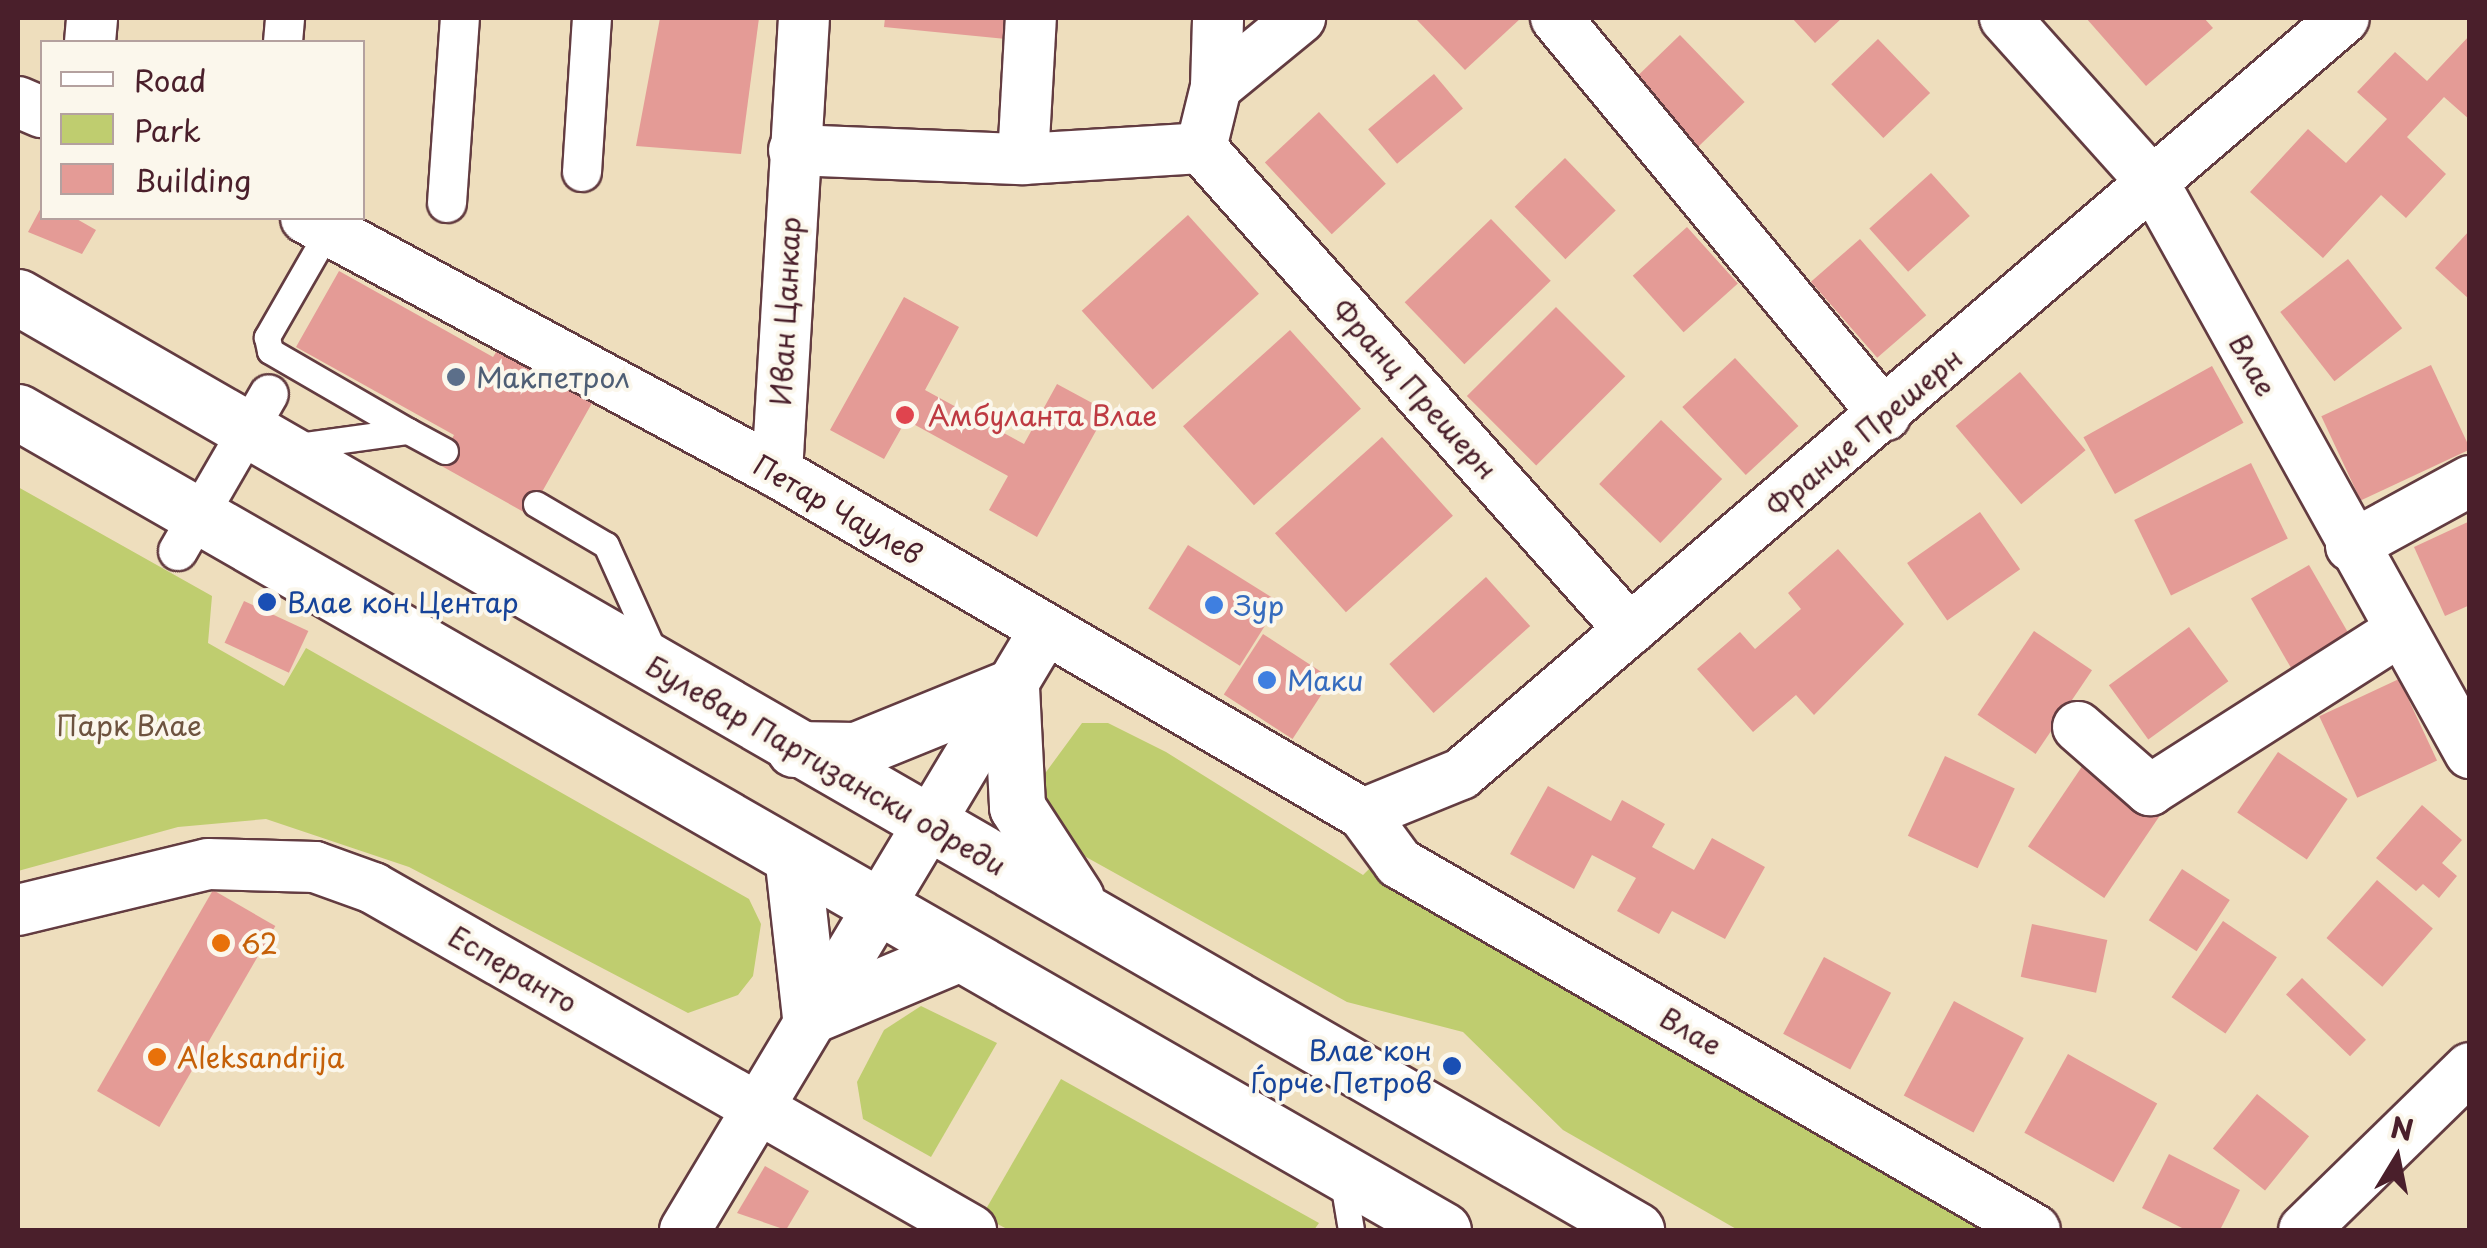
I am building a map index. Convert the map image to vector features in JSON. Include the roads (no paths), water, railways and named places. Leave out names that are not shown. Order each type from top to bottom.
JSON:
[{"type":"street","points":[[446,203],[460,18]]},
{"type":"street","points":[[582,172],[592,18]]},
{"type":"street","name":"Иван Цанкар","points":[[777,472],[804,18]]},
{"type":"street","points":[[1023,159],[1032,18]]},
{"type":"street","points":[[794,150],[1023,159],[1201,148],[1216,87],[1218,18]]},
{"type":"street","points":[[1216,87],[1300,18]]},
{"type":"street","points":[[1556,18],[1884,415]]},
{"type":"street","points":[[2005,18],[2154,184]]},
{"type":"street","name":"Францe Прешерн","points":[[1362,814],[1460,774],[2344,18]]},
{"type":"street","name":"Франц Прешерн","points":[[1201,148],[1630,630]]},
{"type":"street","name":"Влае","points":[[2154,184],[2351,546],[2470,753]]},
{"type":"street","name":"Петар Чаулев","points":[[317,223],[777,472],[1362,814]]},
{"type":"street","name":"Булевар Партизански одреди","points":[[18,297],[266,424],[664,672],[1636,1230]]},
{"type":"street","points":[[18,412],[188,534],[793,863],[1443,1230]]},
{"type":"street","points":[[188,534],[266,424]]},
{"type":"street","points":[[2351,546],[2470,481]]},
{"type":"street","points":[[685,1230],[873,910],[1045,630]]},
{"type":"street","points":[[2078,727],[2150,790],[2400,632]]},
{"type":"street","points":[[794,748],[856,750],[1010,687]]},
{"type":"street","points":[[1010,687],[1018,807],[1090,916]]},
{"type":"street","name":"Влае","points":[[1362,814],[1399,862],[2035,1230]]},
{"type":"street","points":[[793,863],[810,1016]]},
{"type":"street","name":"Есперанто","points":[[18,910],[208,864],[314,867],[373,888],[755,1110],[971,1230]]},
{"type":"street","points":[[810,1016],[955,955]]},
{"type":"street","points":[[2304,1230],[2470,1068]]},
{"type":"lane","points":[[317,223],[267,337],[270,351],[445,451]]},
{"type":"lane","points":[[266,424],[408,431]]},
{"type":"lane","points":[[536,504],[606,545],[664,672]]},
{"type":"lane","points":[[1341,1171],[1350,1230]]},
{"type":"place","name":"Макпетрол","points":[[456,377]]},
{"type":"place","name":"Амбуланта Влае","points":[[905,415]]},
{"type":"place","name":"Влае кон Центар","points":[[267,602]]},
{"type":"place","name":"Зур","points":[[1214,605]]},
{"type":"place","name":"Маки","points":[[1267,680]]},
{"type":"place","name":"62","points":[[221,943]]},
{"type":"place","name":"Aleksandrija","points":[[157,1057]]},
{"type":"place","name":"Влае кон Ѓорче Петров","points":[[1452,1066]]},
{"type":"park label","name":"Парк Влае","points":[[129,725]]}]
